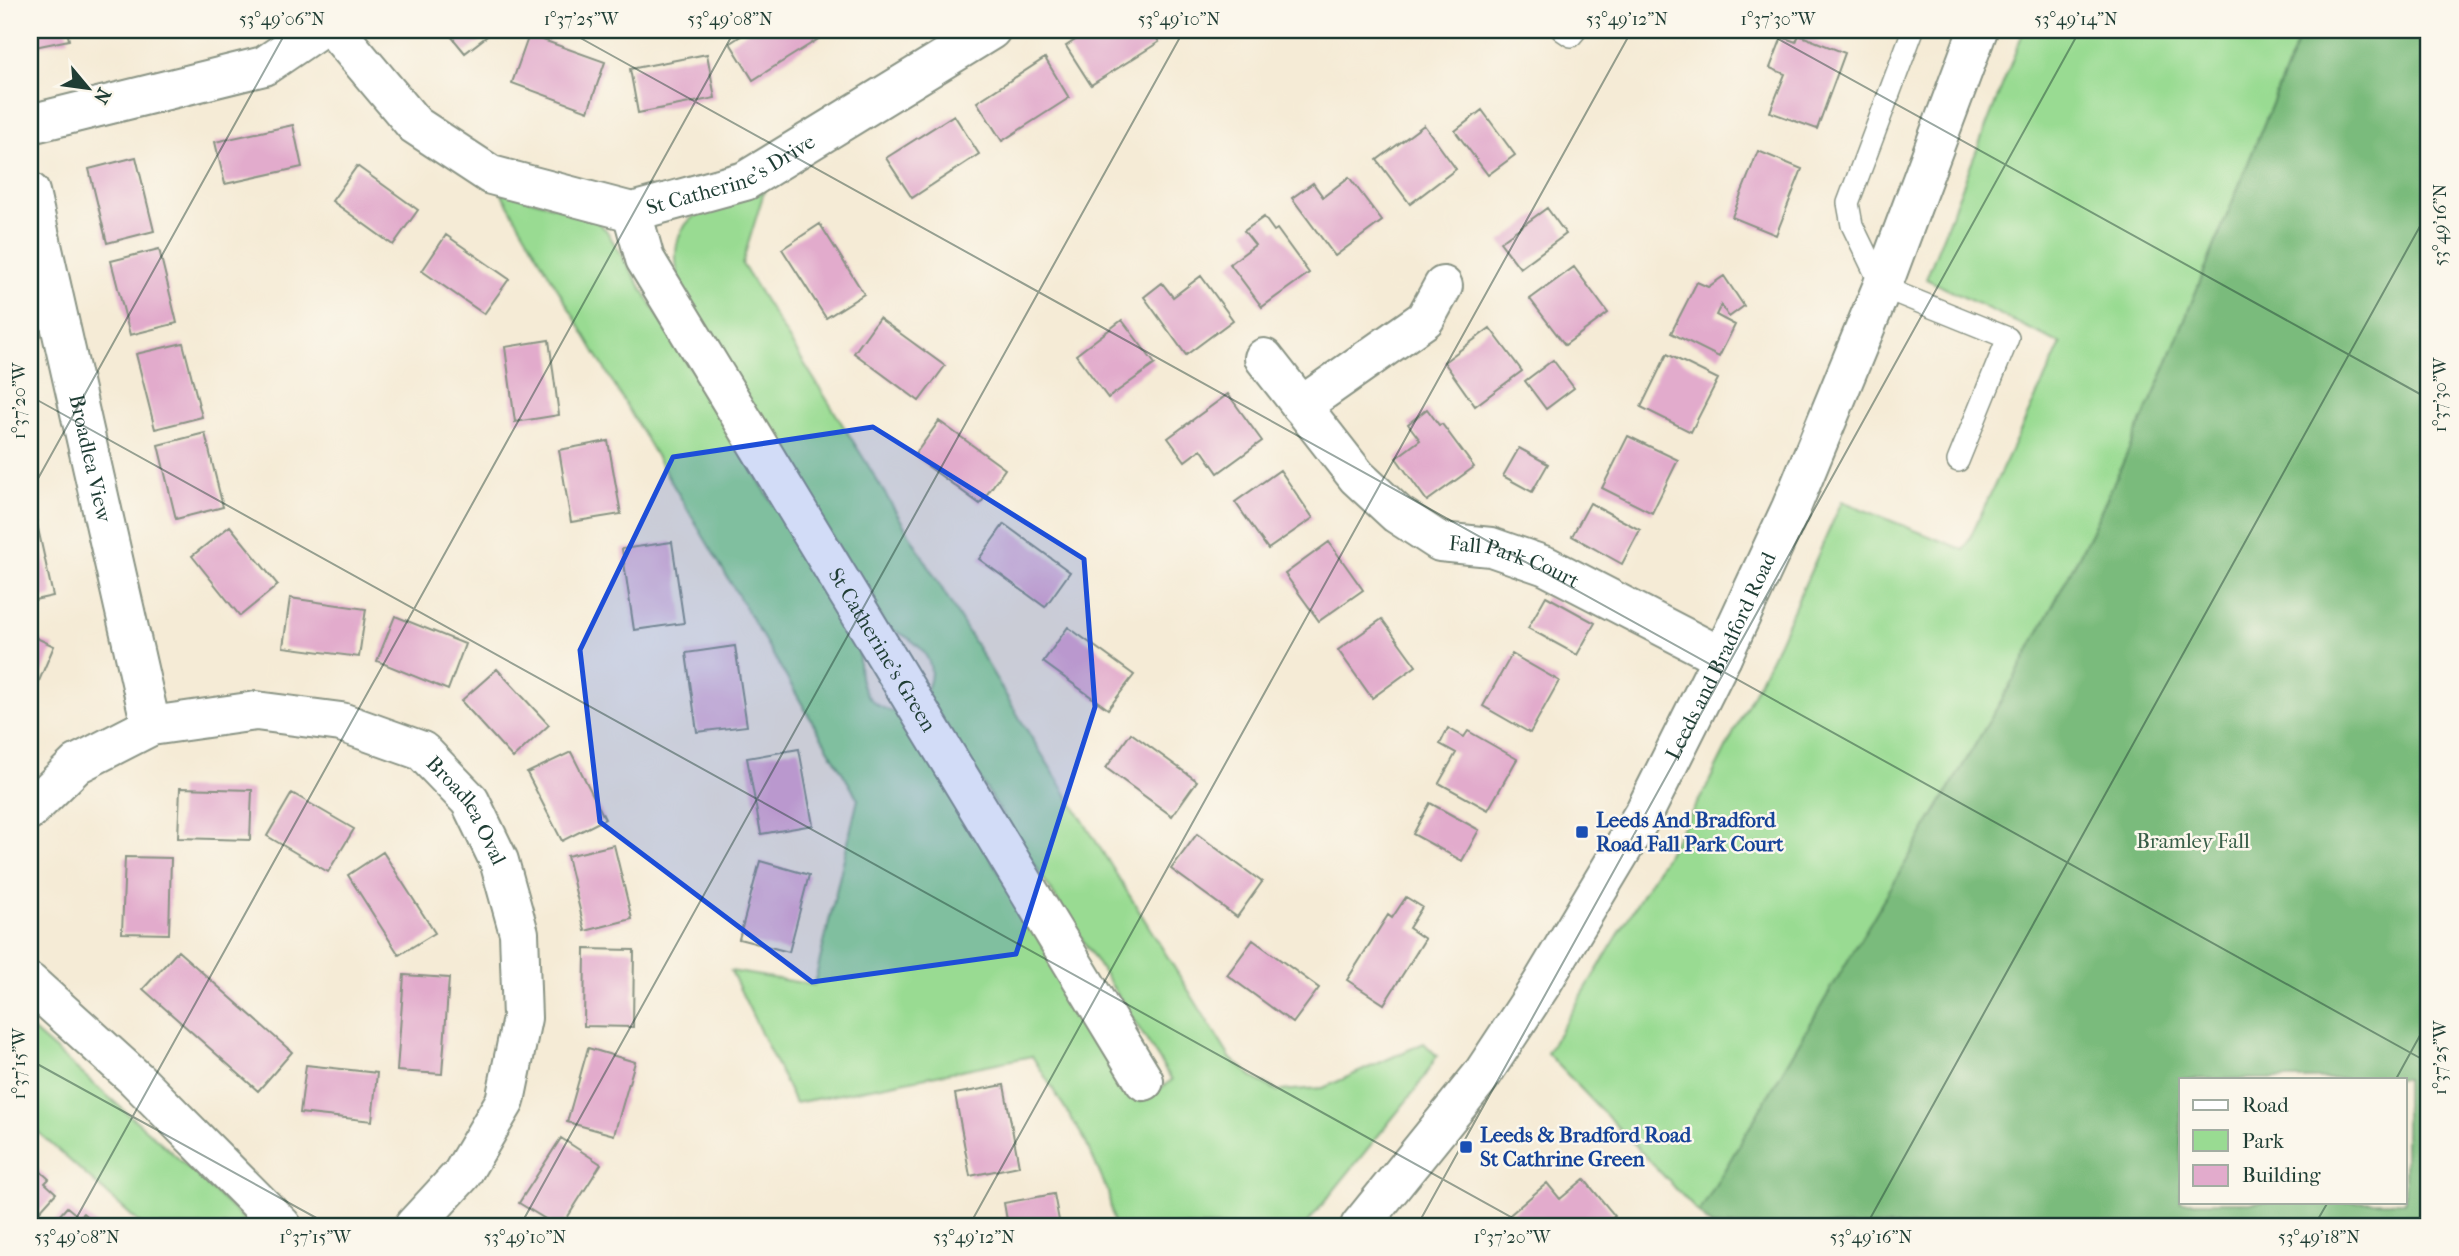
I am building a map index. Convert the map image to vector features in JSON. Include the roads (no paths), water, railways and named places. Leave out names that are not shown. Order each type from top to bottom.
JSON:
[{"type":"street","points":[[30,124],[264,66],[317,30]]},
{"type":"street","name":"St Catherine's Drive","points":[[335,30],[415,125],[491,175],[632,212],[745,181],[991,30]]},
{"type":"street","name":"Leeds and Bradford Road","points":[[1360,1226],[1481,1076],[1541,985],[1646,811],[1791,508],[1882,287],[1978,30]]},
{"type":"street","name":"Broadlea View","points":[[30,192],[151,726]]},
{"type":"street","name":"St Catherine's Green","points":[[632,212],[645,259],[1144,1081]]},
{"type":"street","points":[[1301,406],[1425,318],[1443,286]]},
{"type":"street","name":"Fall Park Court","points":[[1264,358],[1357,477],[1396,514],[1440,541],[1492,547],[1546,566],[1722,657]]},
{"type":"street","name":"Broadlea Oval","points":[[30,810],[77,764],[151,726],[256,711],[341,722],[422,751],[470,801],[499,861],[519,933],[522,1018],[505,1101],[462,1174],[414,1226]]},
{"type":"street","points":[[30,983],[136,1079],[282,1226]]},
{"type":"lane","points":[[1562,30],[1571,36],[1576,30]]},
{"type":"lane","points":[[1913,30],[1847,203],[1852,225],[1882,287],[2008,338],[1958,461]]},
{"type":"place","name":"Leeds And Bradford Road Fall Park Court","points":[[1582,832]]},
{"type":"place","name":"Leeds & Bradford Road St Cathrine Green","points":[[1466,1147]]},
{"type":"park label","name":"Bramley Fall","points":[[2193,841]]}]
